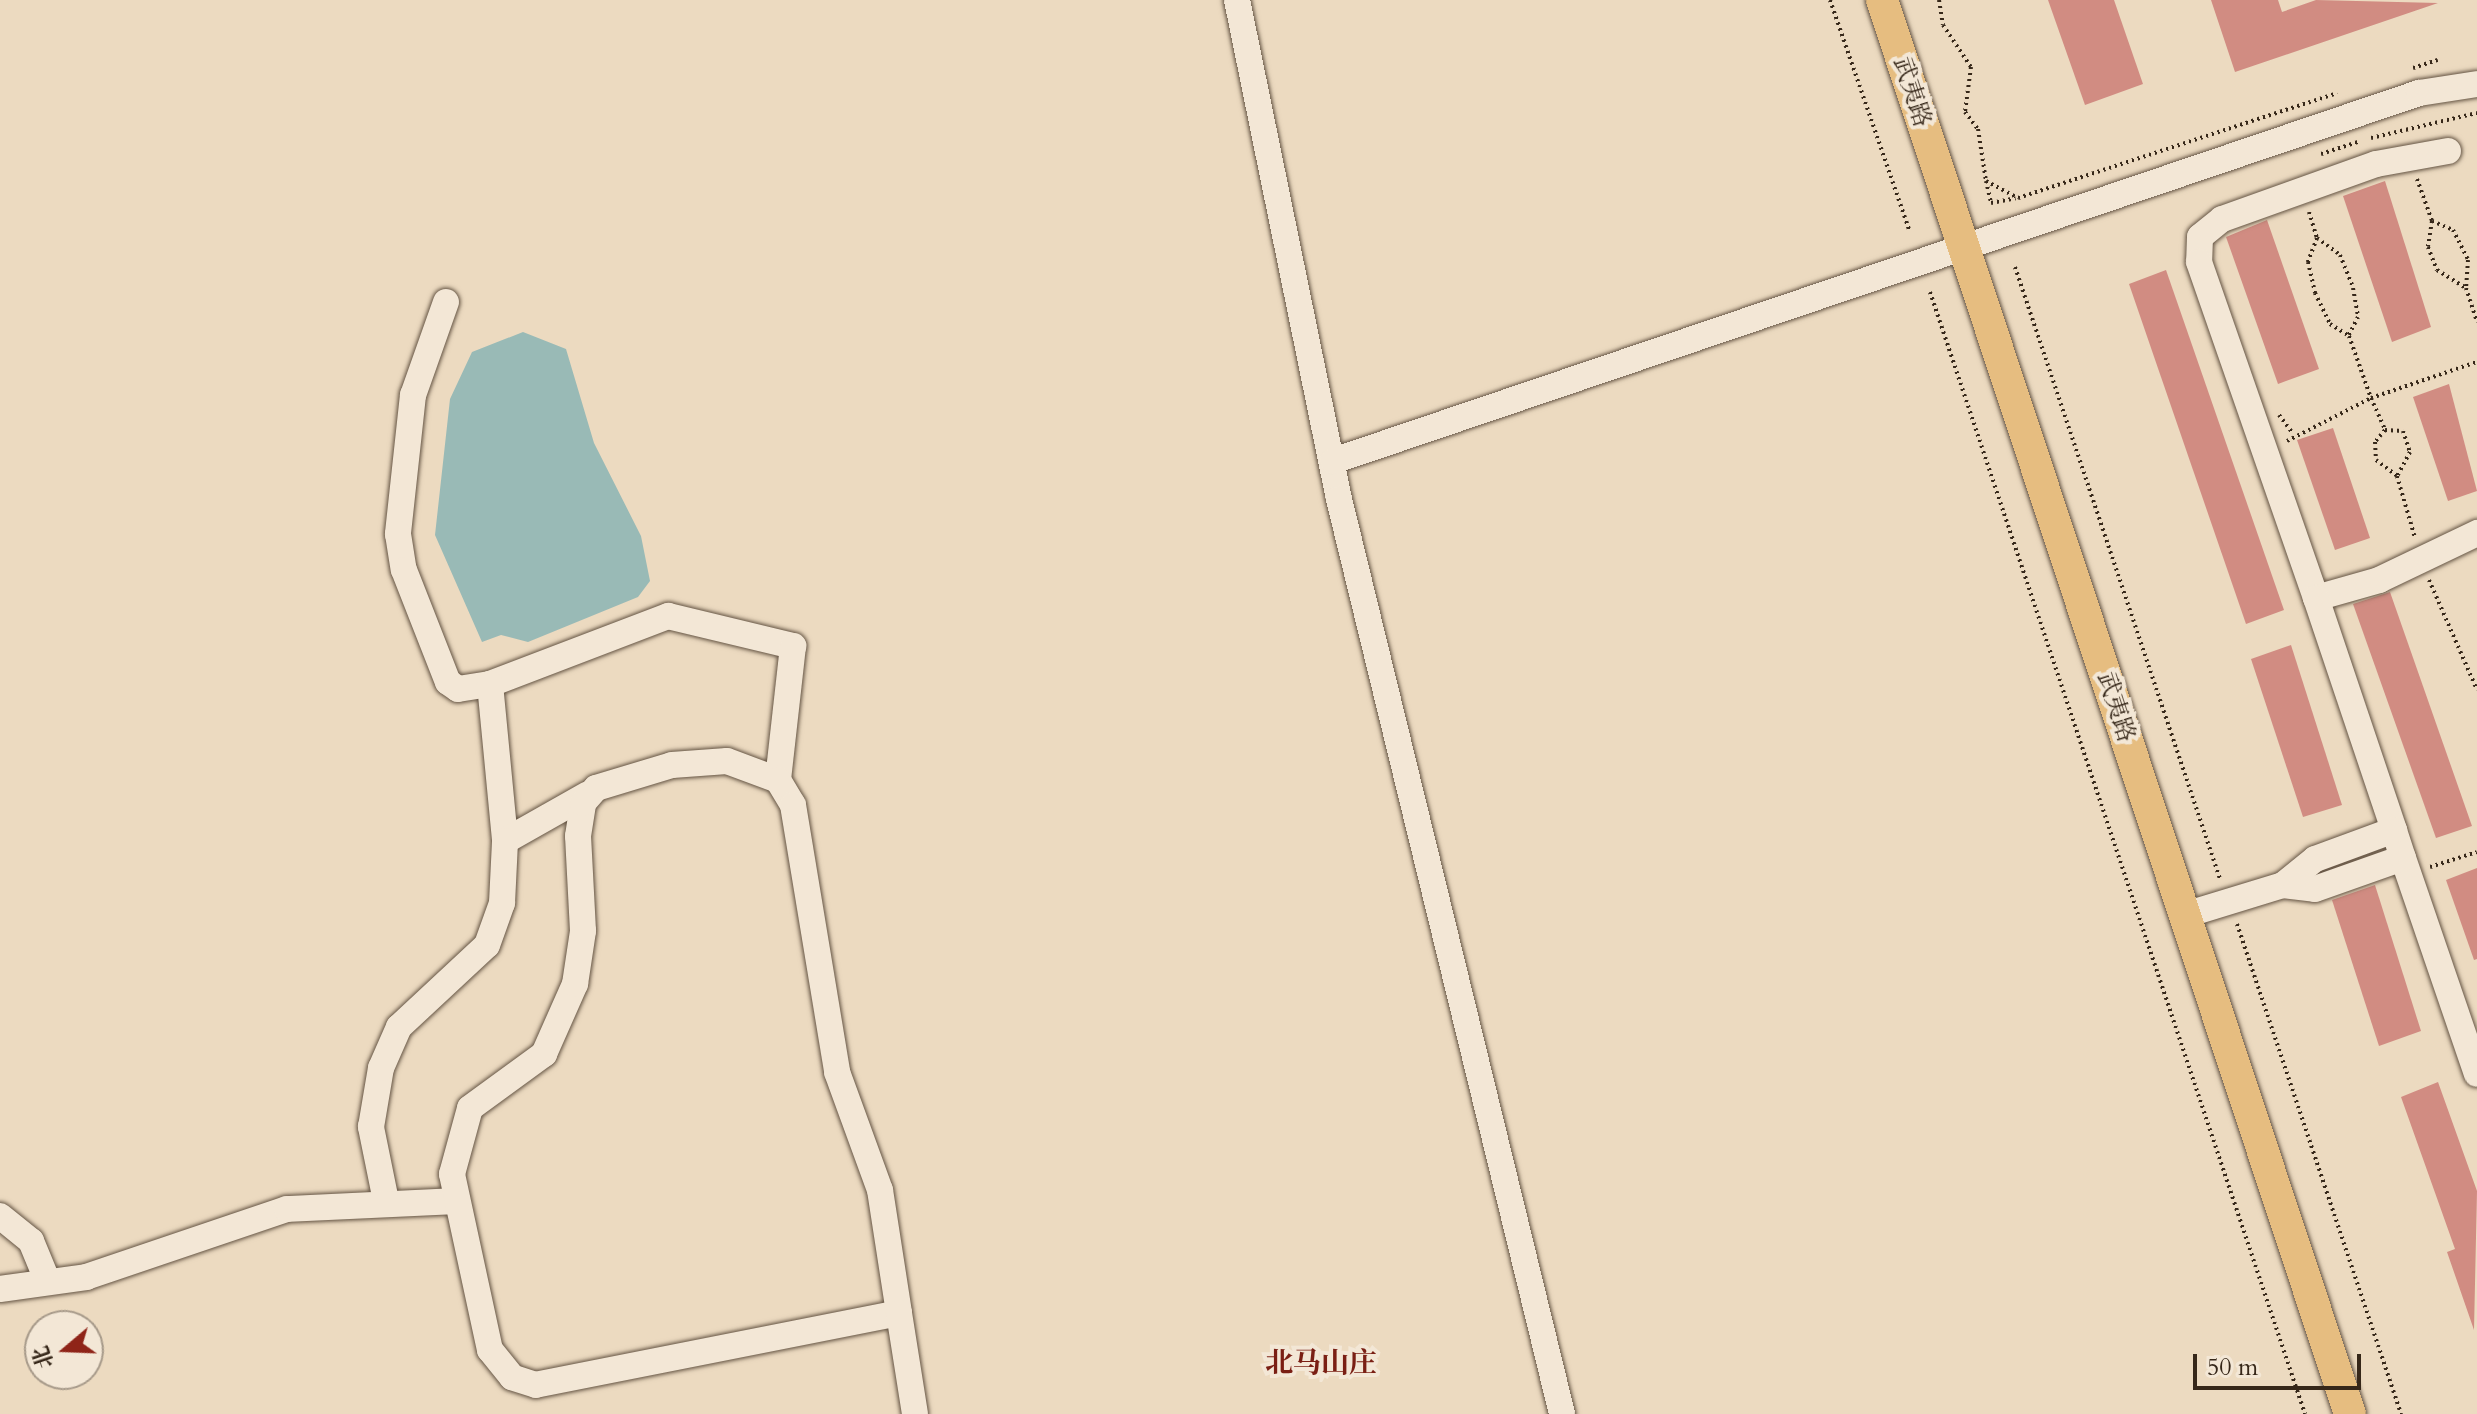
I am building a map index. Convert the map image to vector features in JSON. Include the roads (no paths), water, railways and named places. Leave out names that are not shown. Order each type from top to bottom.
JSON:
[{"type":"main road","name":"武夷路","points":[[1882,0],[2350,1414]]},
{"type":"street","points":[[1237,0],[1333,461],[1562,1414]]},
{"type":"street","points":[[1333,461],[2419,93],[2477,84]]},
{"type":"street","points":[[2448,151],[2376,164],[2222,219],[2200,237],[2199,262],[2477,1074]]},
{"type":"street","points":[[446,302],[413,395],[400,554],[448,682],[458,689],[490,684],[668,616],[793,646],[778,780],[801,830],[835,1061],[875,1167],[915,1414]]},
{"type":"street","points":[[2316,598],[2422,559],[2477,533]]},
{"type":"street","points":[[386,1201],[371,1127],[381,1068],[399,1027],[487,945],[502,903],[505,841],[490,684]]},
{"type":"street","points":[[505,841],[588,794],[699,760],[752,766],[778,780]]},
{"type":"street","points":[[588,794],[578,836],[583,931],[575,984],[544,1054],[470,1108],[452,1174],[455,1201],[490,1350],[526,1386],[899,1313]]},
{"type":"street","points":[[2185,915],[2283,885],[2315,859],[2394,830]]},
{"type":"street","points":[[2283,885],[2315,889],[2404,862]]},
{"type":"street","points":[[0,1289],[86,1277],[252,1217],[386,1201],[455,1201]]},
{"type":"street","points":[[0,1216],[31,1241],[48,1282]]},
{"type":"water","points":[[523,332],[566,349],[594,443],[641,536],[650,581],[638,597],[528,642],[501,635],[482,642],[435,535],[450,399],[472,352]]},
{"type":"district","name":"北马山庄","points":[[1321,1363]]}]
